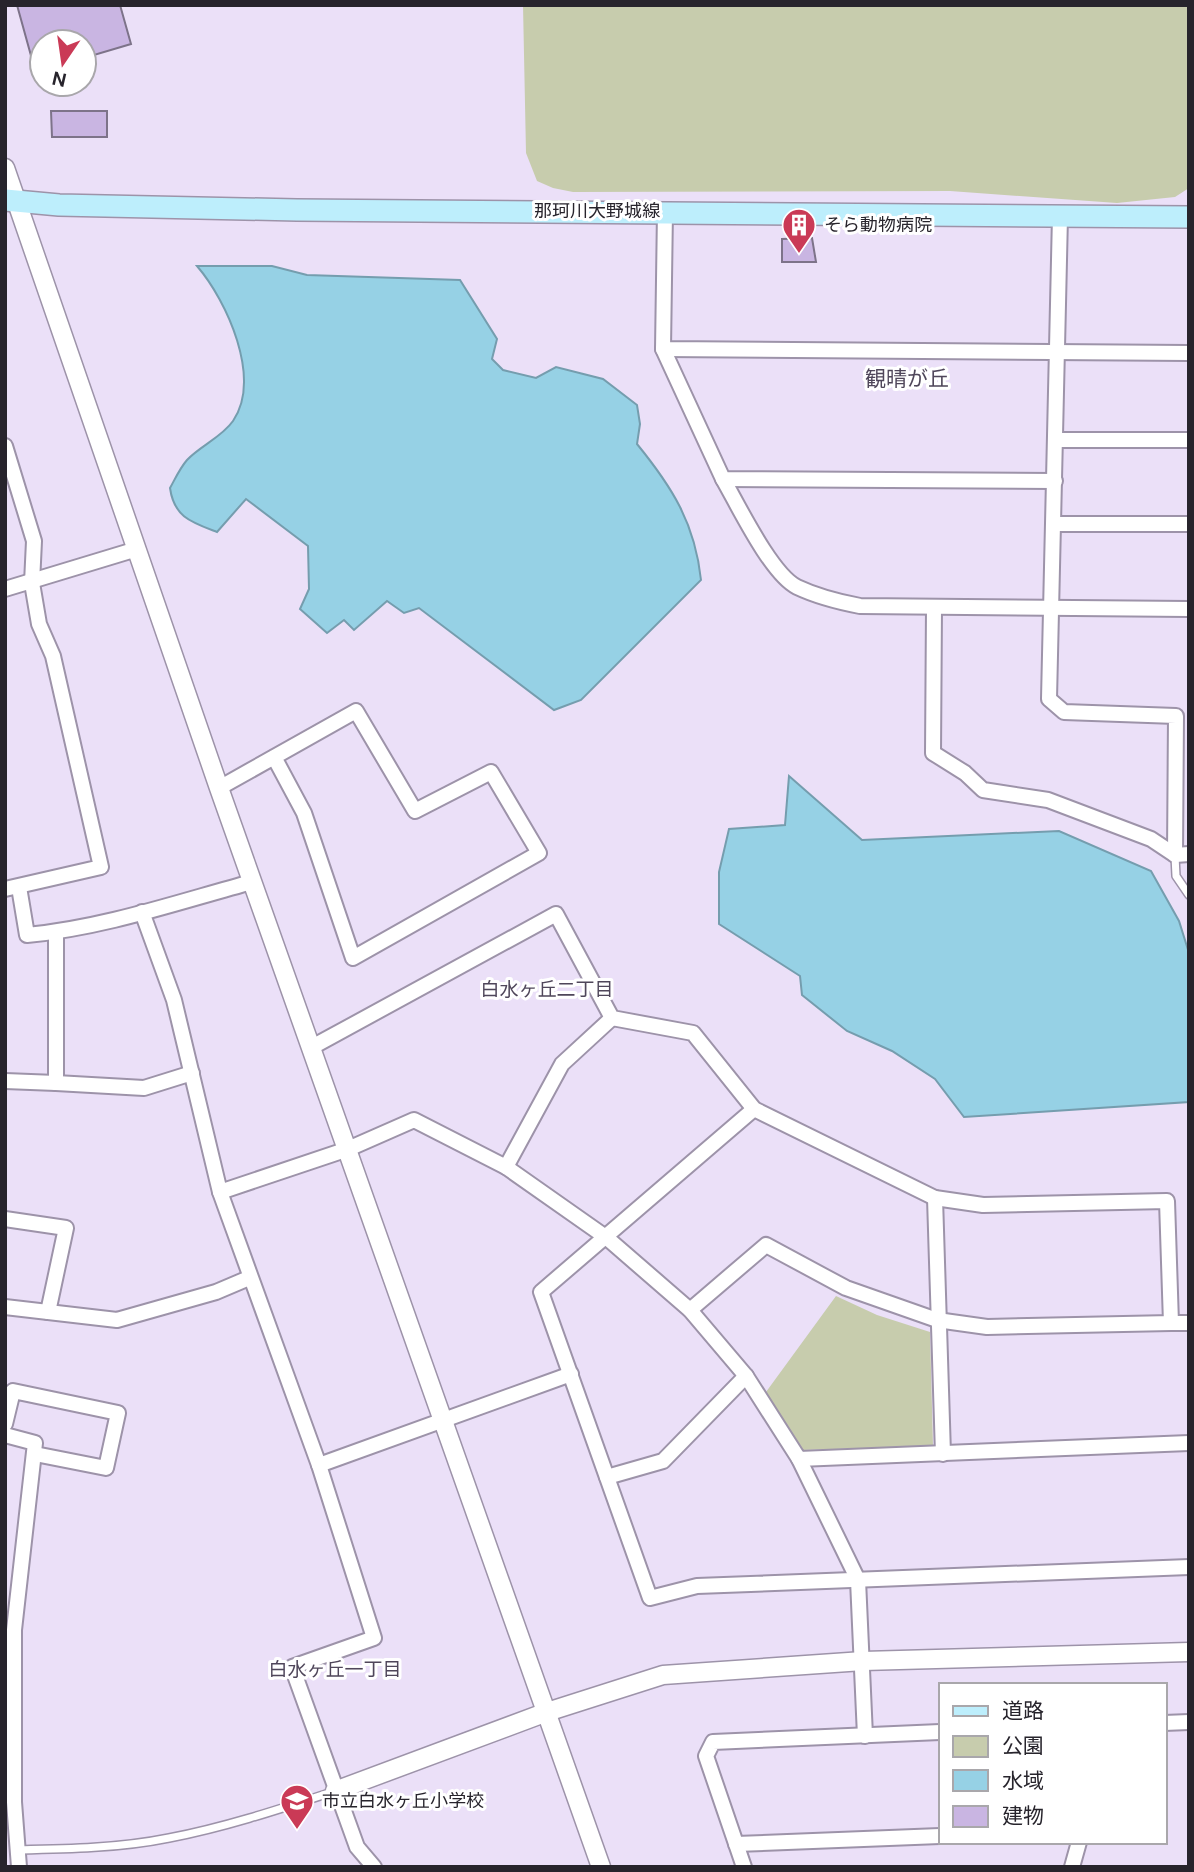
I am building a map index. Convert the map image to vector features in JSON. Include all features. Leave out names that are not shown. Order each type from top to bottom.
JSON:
[{"type":"main road","name":"那珂川大野城線","points":[[11,200],[60,205],[297,210],[1189,217]]},
{"type":"street","points":[[5,168],[11,200],[137,549],[252,882],[601,1867]]},
{"type":"street","points":[[665,211],[663,349],[723,479],[766,554],[794,586],[860,607],[1053,611],[1189,609]]},
{"type":"street","points":[[934,608],[933,753],[965,773],[983,790],[1048,800],[1151,839],[1182,854],[1182,716],[1064,712],[1049,699],[1060,216]]},
{"type":"street","points":[[663,349],[1189,353]]},
{"type":"street","points":[[1056,440],[1189,440]]},
{"type":"street","points":[[5,446],[34,541],[32,583],[39,624],[53,656],[101,867],[12,888],[27,935],[56,932],[142,912],[252,882]]},
{"type":"street","points":[[723,479],[1055,481]]},
{"type":"street","points":[[1055,524],[1189,524]]},
{"type":"street","points":[[5,589],[137,549]]},
{"type":"street","points":[[219,788],[274,757],[356,711],[415,811],[491,772],[539,853],[353,958],[304,813],[274,757]]},
{"type":"street","points":[[142,912],[174,1000],[220,1192],[318,1465],[374,1638],[292,1667],[357,1847],[374,1867]]},
{"type":"street","points":[[312,1047],[556,914],[612,1018]]},
{"type":"street","points":[[56,932],[56,1083]]},
{"type":"street","points":[[612,1018],[693,1033],[754,1109],[935,1198],[982,1205],[1167,1201],[1171,1323]]},
{"type":"street","points":[[506,1167],[562,1064],[612,1018]]},
{"type":"street","points":[[5,1081],[144,1088],[192,1073]]},
{"type":"street","points":[[754,1109],[541,1292],[650,1598],[696,1586],[1189,1567]]},
{"type":"street","points":[[220,1192],[348,1149],[414,1120],[506,1167],[607,1238],[690,1310],[746,1376],[799,1459],[858,1580],[865,1736]]},
{"type":"street","points":[[935,1198],[943,1454]]},
{"type":"street","points":[[5,1219],[66,1227],[48,1312]]},
{"type":"street","points":[[690,1310],[766,1245],[846,1288],[937,1320],[987,1327],[1189,1323]]},
{"type":"street","points":[[5,1307],[117,1320],[216,1293],[249,1278]]},
{"type":"street","points":[[318,1465],[570,1374]]},
{"type":"street","points":[[607,1478],[663,1461],[746,1376]]},
{"type":"street","points":[[5,1424],[13,1391],[118,1413],[106,1468],[36,1454]]},
{"type":"street","points":[[5,1435],[35,1443],[36,1454],[15,1630],[14,1802],[19,1867]]},
{"type":"street","points":[[799,1459],[1189,1443]]},
{"type":"street","points":[[335,1791],[547,1712],[663,1675],[863,1661],[1189,1652]]},
{"type":"street","points":[[1166,1723],[1189,1722]]},
{"type":"street","points":[[744,1867],[706,1756],[712,1742],[939,1732]]},
{"type":"street","points":[[736,1844],[939,1836]]},
{"type":"street","points":[[1072,1867],[1078,1844]]},
{"type":"lane","points":[[1182,854],[1176,876],[1189,895]]},
{"type":"lane","points":[[18,1850],[90,1848],[166,1839],[248,1820],[335,1791]]},
{"type":"green space","points":[[523,5],[1189,5],[1189,188],[1175,197],[1117,203],[950,191],[573,192],[553,188],[537,181],[526,153]]},
{"type":"green space","points":[[836,1296],[877,1315],[930,1332],[933,1446],[803,1450],[766,1392]]},
{"type":"water","points":[[197,266],[272,266],[307,275],[460,280],[497,339],[492,359],[503,370],[536,378],[556,367],[603,379],[637,405],[640,424],[637,444],[661,475],[680,507],[693,541],[701,580],[581,700],[554,710],[419,608],[404,613],[387,601],[354,630],[344,620],[327,633],[300,609],[309,589],[308,546],[246,499],[217,532],[185,517],[172,498],[170,488],[184,463],[233,421],[241,403],[244,384],[237,340],[229,319]]},
{"type":"water","points":[[789,776],[862,840],[1059,831],[1151,871],[1179,921],[1189,953],[1189,1102],[964,1117],[935,1079],[892,1051],[847,1031],[802,995],[800,976],[719,924],[719,872],[729,829],[785,825]]},
{"type":"building","points":[[17,5],[120,5],[131,44],[98,54],[98,28],[28,28],[28,45]]},
{"type":"building","points":[[51,111],[107,111],[107,137],[52,137]]},
{"type":"building","name":"そら動物病院","points":[[812,238],[816,262],[782,262],[782,239]]},
{"type":"place","name":"そら動物病院","points":[[799,255]]},
{"type":"place","name":"市立白水ヶ丘小学校","points":[[297,1831]]},
{"type":"district","name":"観晴が丘","points":[[907,379]]},
{"type":"district","name":"白水ヶ丘二丁目","points":[[547,989]]},
{"type":"district","name":"白水ヶ丘一丁目","points":[[335,1669]]}]
